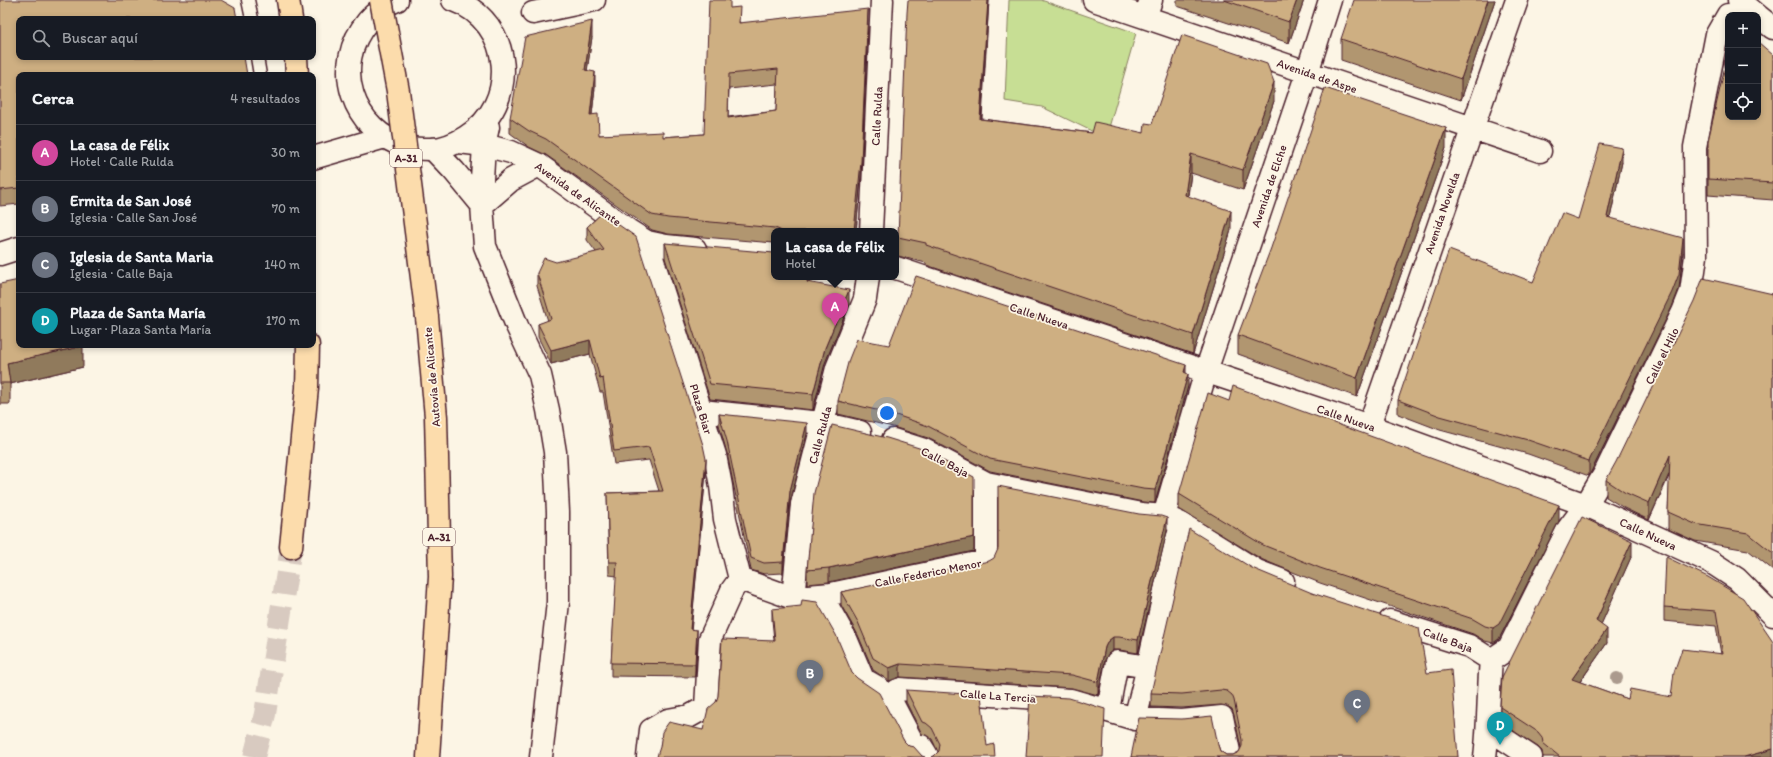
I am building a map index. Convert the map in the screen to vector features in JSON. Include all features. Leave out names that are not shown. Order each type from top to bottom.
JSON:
[{"type":"highway","points":[[288,0],[291,16]]},
{"type":"highway","name":"Autovía de Alicante","points":[[381,0],[398,91],[427,317],[436,417],[440,577],[428,757]]},
{"type":"highway","points":[[296,60],[298,72]]},
{"type":"highway","points":[[291,547],[306,395],[308,348]]},
{"type":"street","points":[[397,0],[376,12],[361,30],[352,50],[349,73],[352,95],[360,112],[371,126],[385,137],[408,147],[433,149],[459,142],[476,131],[490,116]]},
{"type":"street","points":[[453,0],[480,8],[497,39],[503,65],[501,91],[490,116],[484,145],[482,204],[485,246],[514,319],[540,375],[555,452],[558,512],[558,602],[541,757]]},
{"type":"street","points":[[533,14],[594,0]]},
{"type":"street","name":"Calle Rulda","points":[[871,228],[882,0]]},
{"type":"street","name":"Avenida de Aspe","points":[[1094,0],[1148,9],[1307,73],[1540,151]]},
{"type":"street","name":"Avenida de Elche","points":[[1206,371],[1307,73],[1330,0]]},
{"type":"street","name":"Avenida Novelda","points":[[1369,426],[1471,128],[1517,0]]},
{"type":"street","points":[[1739,0],[1753,12]]},
{"type":"street","name":"Calle el Hilo","points":[[1730,12],[1739,0]]},
{"type":"street","points":[[1761,18],[1773,28]]},
{"type":"street","name":"Calle el Hilo","points":[[1491,660],[1509,648],[1568,529],[1586,505],[1605,473],[1684,312],[1691,292],[1696,256],[1695,147],[1717,34],[1725,20]]},
{"type":"street","points":[[316,157],[385,137]]},
{"type":"street","name":"Avenida de Alicante","points":[[459,142],[484,145],[511,152],[539,165],[628,230],[647,242]]},
{"type":"street","points":[[433,149],[442,157],[482,204]]},
{"type":"street","points":[[482,204],[511,180],[539,165]]},
{"type":"street","points":[[647,242],[666,246],[712,250]]},
{"type":"street","name":"Plaza Biar","points":[[647,242],[688,364],[715,455],[725,519],[740,579]]},
{"type":"street","points":[[0,254],[16,249]]},
{"type":"street","name":"Calle Nueva","points":[[899,269],[1369,426],[1586,505],[1711,562],[1737,579],[1773,615]]},
{"type":"street","name":"Calle Rulda","points":[[793,598],[802,504],[837,368],[865,299],[868,280]]},
{"type":"street","points":[[1135,719],[1175,545],[1173,520],[1206,371]]},
{"type":"street","name":"Calle Baja","points":[[701,411],[822,423],[890,439],[924,450],[986,483],[1173,520],[1257,571],[1301,589]]},
{"type":"street","name":"Calle Federico Menor","points":[[793,598],[831,594],[986,561],[986,483]]},
{"type":"street","points":[[648,757],[651,730],[668,720],[690,716],[706,708],[710,638],[732,590],[740,579],[793,598],[825,602],[847,641],[863,679],[877,687],[889,697],[917,754]]},
{"type":"street","name":"Calle Baja","points":[[1369,613],[1469,646],[1491,660]]},
{"type":"street","points":[[1485,757],[1489,729],[1488,685],[1491,660]]},
{"type":"street","points":[[1108,710],[1117,662],[1148,667]]},
{"type":"street","name":"Calle La Tercia","points":[[889,697],[899,689],[1071,700],[1135,719],[1182,721],[1222,717],[1230,757]]},
{"type":"street","points":[[1489,729],[1531,757]]},
{"type":"lane","points":[[248,0],[251,16]]},
{"type":"lane","points":[[258,60],[260,72]]},
{"type":"green space","points":[[1009,0],[1041,0],[1136,33],[1106,138],[1042,107],[1005,101]]},
{"type":"building","points":[[0,0],[221,0],[235,8],[236,16],[16,16],[16,60],[244,60],[246,72],[16,72],[16,188],[0,190]]},
{"type":"building","points":[[709,0],[730,0],[730,8],[740,7],[739,23],[868,9],[861,162],[854,228],[775,228],[668,218],[652,215],[546,139],[529,131],[510,118],[525,37],[592,21],[585,70],[595,72],[590,115],[598,114],[599,135],[663,132],[663,137],[704,134]],"holes":[[[778,69],[776,111],[728,118],[729,74]]]},
{"type":"building","points":[[908,0],[988,0],[980,119],[1092,133],[1095,122],[1144,133],[1145,123],[1152,124],[1182,35],[1267,64],[1274,82],[1243,170],[1191,154],[1185,195],[1231,211],[1193,335],[926,245],[926,243],[899,237]]},
{"type":"building","points":[[1224,0],[1297,0],[1289,22]]},
{"type":"building","points":[[1354,0],[1488,0],[1461,79],[1341,39]]},
{"type":"building","points":[[1761,45],[1773,55],[1773,183],[1708,179],[1708,141],[1725,66],[1725,120],[1761,120]]},
{"type":"building","points":[[1325,88],[1446,128],[1357,378],[1238,335],[1271,248]]},
{"type":"building","points":[[1600,144],[1622,148],[1607,217],[1683,238],[1679,274],[1672,292],[1589,461],[1528,440],[1440,416],[1398,400],[1449,250],[1533,282],[1562,213],[1578,219]]},
{"type":"building","points":[[602,213],[636,237],[703,445],[706,459],[690,629],[697,630],[695,664],[611,663],[617,562],[609,562],[607,493],[663,491],[649,447],[614,451],[603,378],[600,379],[590,340],[551,350],[538,324],[551,319],[537,273],[544,258],[556,262],[604,250],[587,227]]},
{"type":"building","points":[[665,243],[771,253],[771,280],[807,280],[807,282],[849,290],[825,348],[813,394],[710,384]]},
{"type":"building","points":[[916,276],[1186,365],[1184,372],[1188,374],[1155,490],[1143,489],[990,459],[928,426],[893,414],[838,401],[849,359],[857,339],[889,345]]},
{"type":"building","points":[[1703,278],[1773,294],[1773,553],[1748,533],[1695,524],[1668,512],[1670,455],[1649,503],[1624,492],[1606,480],[1694,301]]},
{"type":"building","points":[[16,281],[16,348],[74,348],[7,363],[10,383],[0,383],[0,284]]},
{"type":"building","points":[[1233,386],[1559,505],[1499,624],[1493,628],[1485,626],[1473,619],[1320,568],[1263,545],[1179,494],[1208,393],[1229,401]]},
{"type":"building","points":[[719,414],[807,423],[790,491],[783,562],[764,563],[751,558],[727,441]]},
{"type":"building","points":[[832,425],[887,438],[919,448],[974,477],[974,537],[829,568],[807,570],[814,493]]},
{"type":"building","points":[[998,486],[1139,514],[1167,518],[1138,640],[1113,637],[1108,641],[1105,647],[1098,682],[1072,675],[900,664],[889,668],[873,658],[858,622],[841,592],[989,561],[994,558],[998,549]]},
{"type":"building","points":[[1582,517],[1632,541],[1596,621],[1607,629],[1572,679],[1628,699],[1630,689],[1671,697],[1674,672],[1682,649],[1723,654],[1716,611],[1664,607],[1666,557],[1708,577],[1743,598],[1773,642],[1773,749],[1744,757],[1560,757],[1543,743],[1542,737],[1538,732],[1500,707],[1502,677]]},
{"type":"building","points":[[1189,529],[1252,568],[1312,593],[1419,628],[1427,673],[1451,670],[1458,757],[1131,757],[1139,718],[1182,719],[1212,716],[1220,751],[1226,755],[1233,755],[1239,752],[1242,746],[1234,700],[1232,695],[1227,691],[1221,690],[1182,694],[1151,693]]},
{"type":"building","points":[[802,600],[817,602],[836,635],[852,673],[879,693],[904,741],[909,746],[914,747],[922,756],[925,757],[657,757],[662,732],[669,722],[703,730],[708,709],[716,702],[718,696],[722,639],[775,641],[772,609],[801,606]]},
{"type":"building","points":[[906,690],[981,695],[987,746],[994,744],[995,757],[931,757],[939,751],[940,744],[932,728],[926,723],[922,722]]},
{"type":"building","points":[[1030,696],[1069,698],[1105,709],[1103,757],[1026,757]]},
{"type":"tunnel","points":[[254,757],[265,714],[291,547]]},
{"type":"place","name":"La casa de Félix","points":[[835,326]]},
{"type":"place","name":"Ermita de San José","points":[[810,693]]},
{"type":"place","name":"Iglesia de Santa Maria","points":[[1357,723]]},
{"type":"place","name":"Plaza de Santa María","points":[[1500,745]]}]
